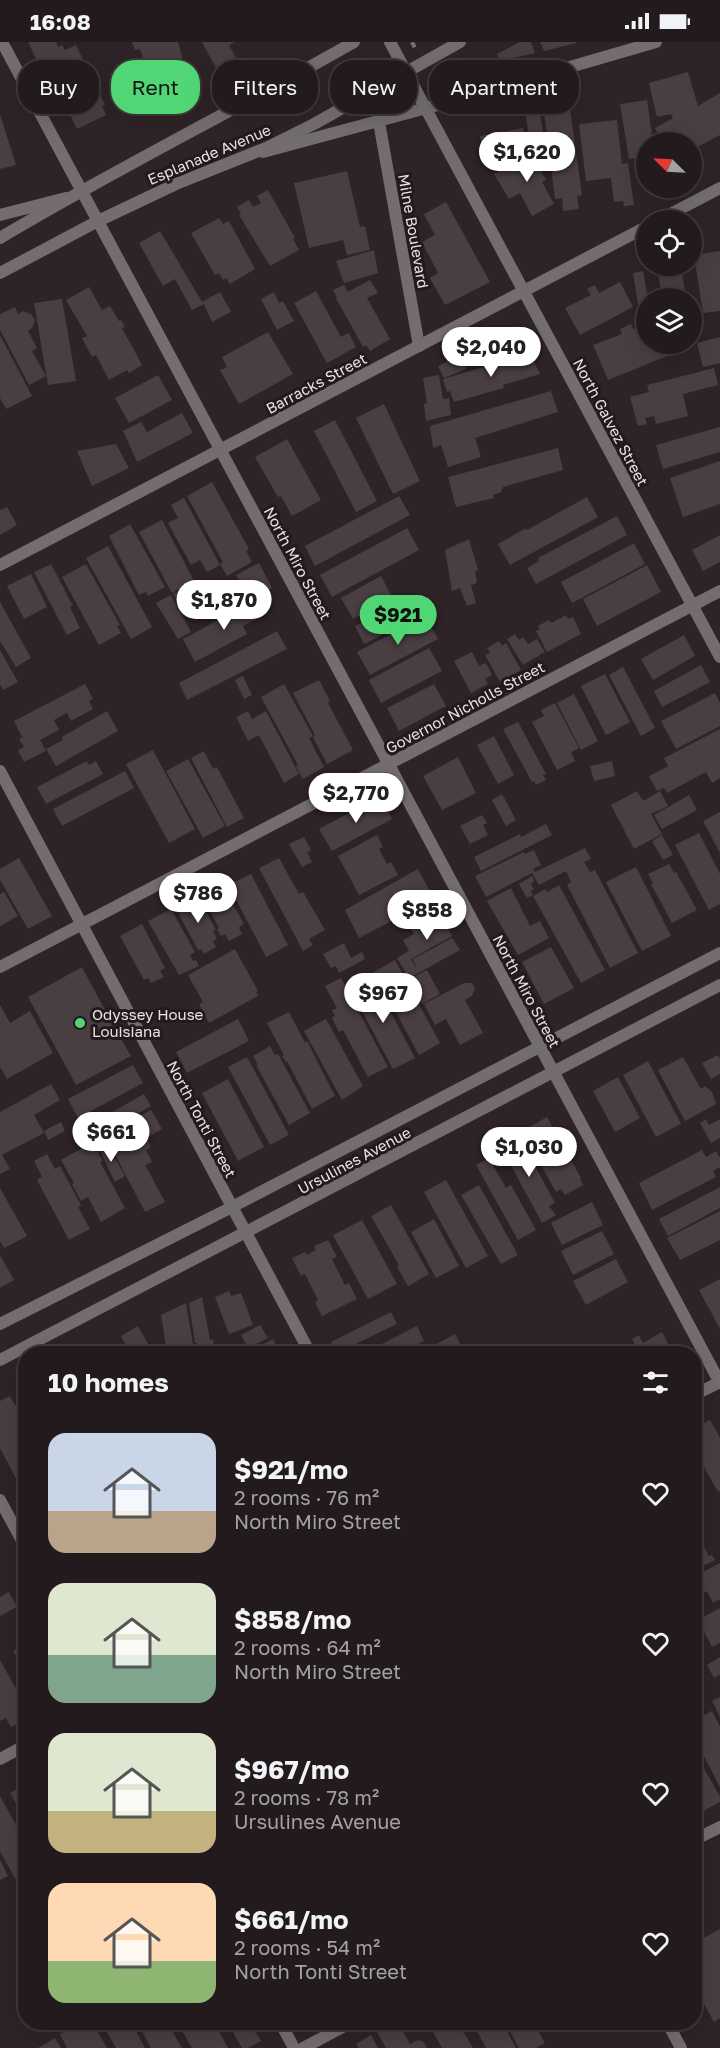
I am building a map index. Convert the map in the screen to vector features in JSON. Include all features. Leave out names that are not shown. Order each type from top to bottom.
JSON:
[{"type":"street","name":"North Miro Street","points":[[2,42],[76,194],[98,221],[701,1346]]},
{"type":"street","name":"Esplanade Avenue","points":[[0,238],[354,42]]},
{"type":"street","name":"North Galvez Street","points":[[390,42],[400,60]]},
{"type":"street","name":"Esplanade Avenue","points":[[417,65],[460,42]]},
{"type":"street","points":[[248,156],[379,122],[656,42]]},
{"type":"street","name":"North Galvez Street","points":[[417,91],[720,657]]},
{"type":"street","name":"Esplanade Avenue","points":[[0,273],[176,183],[248,156],[331,114]]},
{"type":"street","name":"Milne Boulevard","points":[[379,122],[419,346]]},
{"type":"street","points":[[678,210],[720,188]]},
{"type":"street","points":[[0,215],[76,194]]},
{"type":"street","name":"Barracks Street","points":[[0,565],[636,232]]},
{"type":"street","name":"Governor Nicholls Street","points":[[0,967],[720,591]]},
{"type":"street","name":"North Tonti Street","points":[[0,771],[306,1346]]},
{"type":"street","name":"Ursulines Avenue","points":[[0,1324],[232,1207],[720,953]]},
{"type":"street","name":"Ursulines Avenue","points":[[27,1346],[720,985]]},
{"type":"street","name":"North Miro Street","points":[[702,1348],[720,1382]]},
{"type":"street","name":"Ursulines Avenue","points":[[0,1360],[18,1351]]},
{"type":"street","points":[[702,1391],[720,1382]]},
{"type":"street","points":[[0,1500],[18,1533]]},
{"type":"street","points":[[0,1759],[18,1749]]},
{"type":"street","points":[[702,1836],[720,1827]]},
{"type":"street","points":[[284,2030],[294,2048]]},
{"type":"street","points":[[303,2048],[337,2030]]},
{"type":"street","points":[[671,2030],[681,2048]]},
{"type":"building","points":[[28,42],[56,42],[58,47],[62,45],[65,50],[76,45],[83,60],[37,60]]},
{"type":"building","points":[[132,42],[178,42],[183,60],[137,60],[143,58],[140,49],[135,50]]},
{"type":"building","points":[[202,42],[235,42],[229,45],[237,60],[212,61]]},
{"type":"building","points":[[520,42],[531,42],[535,53],[504,60],[499,60],[497,54]]},
{"type":"building","points":[[540,42],[577,42],[577,43],[544,51]]},
{"type":"building","points":[[688,72],[698,106],[720,93],[720,135],[702,145],[702,132],[657,132],[655,128],[673,118],[671,114],[657,117],[649,83]]},
{"type":"building","points":[[99,93],[105,105],[102,106],[106,115],[77,129],[70,114],[99,114]]},
{"type":"building","points":[[647,100],[652,132],[636,132],[636,158],[629,159],[620,104]]},
{"type":"building","points":[[0,114],[16,165],[0,169]]},
{"type":"building","points":[[540,114],[545,144],[535,145],[534,136],[529,137],[526,116]]},
{"type":"building","points":[[544,114],[571,114],[582,195],[577,196],[579,209],[563,211],[562,198],[555,199]]},
{"type":"building","points":[[617,120],[622,164],[628,163],[634,205],[624,206],[623,201],[614,202],[611,178],[586,181],[579,124]]},
{"type":"building","points":[[523,128],[527,147],[516,149],[518,160],[486,167],[480,136]]},
{"type":"building","points":[[537,151],[546,166],[540,169],[546,180],[542,182],[554,204],[532,216],[520,193],[509,199],[494,174]]},
{"type":"building","points":[[347,171],[360,227],[365,226],[370,250],[347,255],[343,240],[309,248],[294,183]]},
{"type":"building","points":[[268,190],[295,238],[293,239],[299,250],[270,266],[239,215],[241,214],[237,207],[249,200],[253,207],[261,203],[257,196]]},
{"type":"building","points":[[446,202],[490,282],[445,305],[430,278],[438,273],[422,242],[435,235],[424,214]]},
{"type":"building","points":[[219,218],[223,224],[229,221],[255,269],[230,284],[226,278],[223,280],[219,273],[215,275],[191,233]]},
{"type":"building","points":[[160,231],[202,302],[220,292],[231,312],[212,322],[204,304],[192,310],[175,279],[163,286],[139,243]]},
{"type":"building","points":[[374,250],[378,273],[344,283],[336,261]]},
{"type":"building","points":[[720,251],[720,311],[703,313],[702,288],[699,288],[697,276],[702,276],[702,254]]},
{"type":"building","points":[[636,272],[636,276],[644,276],[646,288],[636,288],[636,292],[633,273]]},
{"type":"building","points":[[659,276],[683,276],[684,288],[660,288]]},
{"type":"building","points":[[370,280],[378,293],[367,298],[390,339],[370,351],[366,345],[363,347],[333,290],[344,285],[348,292]]},
{"type":"building","points":[[620,282],[633,307],[580,335],[565,308],[591,295],[587,289],[595,285],[599,293]]},
{"type":"building","points":[[89,287],[102,310],[110,306],[119,321],[121,320],[125,327],[122,328],[142,365],[129,373],[127,370],[109,380],[96,355],[92,357],[82,338],[87,336],[66,300]]},
{"type":"building","points":[[316,291],[341,337],[349,333],[356,347],[327,363],[294,303]]},
{"type":"building","points":[[274,292],[279,303],[283,301],[294,321],[277,330],[261,299]]},
{"type":"building","points":[[62,299],[76,381],[48,385],[34,303]]},
{"type":"building","points":[[15,307],[18,314],[23,311],[31,314],[35,320],[28,331],[37,348],[32,351],[46,376],[29,385],[0,330],[0,314]]},
{"type":"building","points":[[631,324],[633,329],[636,328],[636,354],[670,355],[608,380],[593,345],[622,334],[620,329]]},
{"type":"building","points":[[517,326],[524,341],[516,345],[518,350],[504,358],[502,353],[487,360],[486,357],[444,378],[438,366]]},
{"type":"building","points":[[268,332],[293,374],[239,404],[220,370],[227,367],[222,357]]},
{"type":"building","points":[[0,335],[32,396],[6,409],[0,398]]},
{"type":"building","points":[[720,337],[720,363],[703,367],[700,354],[702,354],[702,342]]},
{"type":"building","points":[[530,353],[540,374],[503,385],[504,388],[454,402],[450,391],[447,392],[443,379]]},
{"type":"building","points":[[714,368],[718,385],[683,394],[688,416],[656,424],[654,416],[645,418],[647,424],[638,426],[630,397],[649,392],[647,385]]},
{"type":"building","points":[[158,375],[172,400],[129,423],[115,398]]},
{"type":"building","points":[[439,375],[443,399],[449,398],[451,415],[426,421],[424,404],[427,403],[423,378]]},
{"type":"building","points":[[551,391],[558,412],[475,438],[481,457],[448,467],[441,445],[433,448],[430,426]]},
{"type":"building","points":[[384,404],[420,481],[393,494],[356,418]]},
{"type":"building","points":[[182,413],[193,433],[137,462],[123,431],[141,422],[147,432]]},
{"type":"building","points":[[335,420],[377,501],[356,512],[314,431]]},
{"type":"building","points":[[720,427],[720,452],[663,469],[656,445]]},
{"type":"building","points":[[287,439],[321,500],[292,516],[255,457]]},
{"type":"building","points":[[116,444],[129,468],[92,486],[77,451]]},
{"type":"building","points":[[558,448],[563,470],[503,487],[501,492],[493,495],[494,498],[456,507],[448,477]]},
{"type":"building","points":[[720,461],[720,504],[683,517],[670,478]]},
{"type":"building","points":[[212,482],[249,549],[246,551],[252,562],[227,576],[220,564],[223,562],[187,496]]},
{"type":"building","points":[[399,496],[410,515],[315,566],[305,546]]},
{"type":"building","points":[[587,497],[598,517],[510,565],[498,544]]},
{"type":"building","points":[[184,498],[220,565],[207,572],[200,560],[191,565],[168,523],[178,518],[171,505]]},
{"type":"building","points":[[7,507],[17,525],[0,535],[0,510]]},
{"type":"building","points":[[617,516],[627,535],[536,584],[527,568],[539,561],[538,558]]},
{"type":"building","points":[[162,520],[194,581],[172,593],[139,532]]},
{"type":"building","points":[[130,524],[165,587],[148,596],[146,592],[139,595],[109,536]]},
{"type":"building","points":[[407,528],[419,550],[332,597],[320,575]]},
{"type":"building","points":[[720,535],[720,562],[703,571],[692,550]]},
{"type":"building","points":[[469,539],[478,570],[475,572],[477,583],[471,585],[476,603],[467,606],[460,588],[452,591],[445,550]]},
{"type":"building","points":[[634,543],[645,564],[572,603],[561,582]]},
{"type":"building","points":[[108,546],[152,627],[131,639],[86,558]]},
{"type":"building","points":[[259,563],[272,588],[243,604],[237,593],[244,589],[236,575]]},
{"type":"building","points":[[51,564],[73,606],[70,607],[80,628],[67,635],[34,572]]},
{"type":"building","points":[[86,564],[120,625],[117,626],[121,633],[99,645],[62,577]]},
{"type":"building","points":[[647,565],[661,592],[597,626],[583,599]]},
{"type":"building","points":[[31,574],[47,607],[24,619],[7,586]]},
{"type":"building","points":[[381,576],[392,597],[353,619],[341,598]]},
{"type":"building","points":[[194,583],[205,604],[184,615],[173,594]]},
{"type":"building","points":[[219,587],[231,605],[227,608],[228,610],[215,617],[203,596]]},
{"type":"building","points":[[171,595],[191,632],[178,639],[156,603]]},
{"type":"building","points":[[259,598],[268,613],[243,626],[247,634],[195,662],[183,639]]},
{"type":"building","points":[[0,602],[31,658],[16,667],[0,641]]},
{"type":"building","points":[[393,602],[404,624],[364,644],[355,626],[373,617],[371,613]]},
{"type":"building","points":[[566,615],[568,619],[573,617],[581,634],[547,652],[536,631],[540,629],[538,626],[549,620],[551,623]]},
{"type":"building","points":[[425,616],[438,639],[370,675],[357,652]]},
{"type":"building","points":[[277,631],[287,649],[187,700],[179,683]]},
{"type":"building","points":[[515,634],[519,640],[523,637],[528,644],[537,639],[545,652],[523,665],[507,639]]},
{"type":"building","points":[[684,635],[695,656],[653,680],[641,659]]},
{"type":"building","points":[[499,641],[502,646],[506,643],[521,670],[500,682],[485,655],[490,653],[487,648]]},
{"type":"building","points":[[429,648],[442,671],[381,703],[369,680]]},
{"type":"building","points":[[0,650],[18,682],[3,690],[0,684]]},
{"type":"building","points":[[472,652],[479,666],[486,663],[492,675],[485,679],[488,684],[471,693],[454,661]]},
{"type":"building","points":[[701,665],[710,682],[662,707],[654,691]]},
{"type":"building","points":[[623,667],[655,728],[641,736],[609,675]]},
{"type":"building","points":[[605,674],[630,722],[606,735],[581,686]]},
{"type":"building","points":[[243,676],[252,695],[244,699],[235,680]]},
{"type":"building","points":[[319,680],[330,701],[328,703],[353,750],[327,764],[293,693]]},
{"type":"building","points":[[85,684],[93,699],[89,701],[93,709],[71,721],[67,713],[54,720],[59,730],[40,740],[46,751],[24,762],[18,750],[24,747],[19,739],[32,732],[22,737],[14,721]]},
{"type":"building","points":[[284,684],[313,736],[309,738],[324,767],[303,779],[296,767],[298,765],[261,697]]},
{"type":"building","points":[[434,684],[446,706],[399,731],[387,708]]},
{"type":"building","points":[[715,693],[720,703],[720,726],[676,749],[661,721]]},
{"type":"building","points":[[574,694],[598,741],[581,750],[557,703]]},
{"type":"building","points":[[555,703],[579,748],[571,752],[575,761],[557,770],[532,722],[544,716],[541,710]]},
{"type":"building","points":[[107,711],[118,731],[56,766],[46,749]]},
{"type":"building","points":[[248,711],[252,719],[266,711],[299,774],[284,783],[259,735],[248,741],[236,717]]},
{"type":"building","points":[[518,722],[546,774],[543,775],[546,780],[536,785],[534,781],[532,782],[503,729]]},
{"type":"building","points":[[720,729],[720,778],[712,783],[706,772],[667,793],[664,788],[657,791],[649,776],[668,766],[664,758]]},
{"type":"building","points":[[494,736],[514,775],[498,784],[477,745]]},
{"type":"building","points":[[153,750],[195,829],[169,843],[126,764]]},
{"type":"building","points":[[204,751],[213,769],[217,767],[244,818],[227,827],[191,758]]},
{"type":"building","points":[[458,757],[476,793],[442,810],[423,776]]},
{"type":"building","points":[[188,759],[225,826],[203,838],[166,771]]},
{"type":"building","points":[[87,761],[89,765],[96,761],[103,774],[46,804],[37,787]]},
{"type":"building","points":[[612,761],[615,776],[594,781],[590,766]]},
{"type":"building","points":[[125,771],[134,788],[62,826],[53,809]]},
{"type":"building","points":[[637,791],[643,801],[660,791],[668,806],[651,814],[662,834],[634,849],[611,805]]},
{"type":"building","points":[[502,794],[516,820],[506,826],[492,800]]},
{"type":"building","points":[[689,795],[697,810],[662,829],[654,815]]},
{"type":"building","points":[[380,796],[392,819],[332,851],[319,829]]},
{"type":"building","points":[[720,812],[720,853],[703,821]]},
{"type":"building","points":[[482,815],[487,823],[483,825],[488,835],[470,844],[460,826]]},
{"type":"building","points":[[546,824],[552,835],[481,871],[474,857]]},
{"type":"building","points":[[699,833],[720,874],[720,904],[709,910],[675,845]]},
{"type":"building","points":[[377,835],[383,847],[379,849],[387,864],[391,862],[398,875],[359,895],[338,856]]},
{"type":"building","points":[[662,835],[673,855],[663,860],[652,841]]},
{"type":"building","points":[[304,837],[311,850],[307,852],[312,862],[302,867],[289,844]]},
{"type":"building","points":[[585,848],[591,859],[584,862],[590,872],[595,870],[638,953],[610,968],[567,885],[571,882],[566,871],[539,885],[532,873],[486,897],[475,876],[524,852],[525,854],[534,850],[541,865],[533,869],[535,872]]},
{"type":"building","points":[[19,858],[52,916],[28,929],[0,880],[0,869]]},
{"type":"building","points":[[279,858],[299,894],[303,892],[325,930],[309,939],[313,945],[303,951],[259,868]]},
{"type":"building","points":[[669,864],[674,873],[676,872],[697,910],[672,923],[648,874]]},
{"type":"building","points":[[636,867],[671,936],[642,951],[606,882]]},
{"type":"building","points":[[418,869],[434,899],[359,938],[345,910]]},
{"type":"building","points":[[251,874],[288,945],[266,957],[233,894],[235,892],[231,884]]},
{"type":"building","points":[[532,876],[533,895],[527,898],[519,884]]},
{"type":"building","points":[[221,883],[244,924],[239,927],[242,934],[229,941],[225,934],[221,936],[201,894]]},
{"type":"building","points":[[559,885],[605,970],[581,983],[533,896]]},
{"type":"building","points":[[511,888],[530,926],[540,921],[549,938],[518,955],[487,901]]},
{"type":"building","points":[[4,892],[18,916],[0,926],[0,894]]},
{"type":"building","points":[[197,895],[216,930],[213,931],[217,939],[213,941],[216,947],[204,954],[201,949],[198,950],[175,907]]},
{"type":"building","points":[[433,903],[452,936],[411,959],[417,970],[413,959],[452,938],[460,950],[409,978],[397,958],[409,951],[403,940],[414,934],[405,918]]},
{"type":"building","points":[[171,909],[195,952],[190,955],[199,966],[179,975],[148,921]]},
{"type":"building","points":[[142,924],[165,968],[160,971],[164,977],[151,983],[148,978],[144,980],[120,936]]},
{"type":"building","points":[[344,943],[351,958],[362,952],[365,959],[339,973],[336,966],[331,968],[323,954]]},
{"type":"building","points":[[551,947],[574,988],[544,1004],[522,962]]},
{"type":"building","points":[[235,949],[258,991],[256,992],[258,996],[209,1023],[199,1004],[203,1002],[188,975]]},
{"type":"building","points":[[395,960],[440,1043],[419,1055],[374,972]]},
{"type":"building","name":"Odyssey House Louisiana","points":[[82,967],[105,1010],[109,1008],[125,1037],[121,1039],[131,1056],[76,1085],[28,997]]},
{"type":"building","points":[[427,970],[440,994],[422,1004],[410,979]]},
{"type":"building","points":[[341,978],[388,1067],[368,1077],[343,1030],[339,1032],[332,1018],[335,1016],[332,1010],[337,1008],[325,986]]},
{"type":"building","points":[[373,979],[415,1058],[393,1069],[351,991]]},
{"type":"building","points":[[464,983],[472,983],[475,989],[472,996],[465,1000],[483,1033],[460,1045],[446,1019],[435,1025],[424,1004]]},
{"type":"building","points":[[0,1005],[10,1023],[30,1011],[53,1053],[7,1079],[0,1067]]},
{"type":"building","points":[[289,1012],[305,1043],[307,1041],[335,1096],[312,1109],[287,1061],[282,1056],[284,1055],[267,1023]]},
{"type":"building","points":[[238,1019],[249,1041],[187,1073],[176,1052]]},
{"type":"building","points":[[326,1019],[363,1086],[342,1100],[304,1031]]},
{"type":"building","points":[[270,1046],[275,1055],[278,1054],[310,1113],[289,1125],[253,1056]]},
{"type":"building","points":[[718,1055],[720,1074],[711,1079],[702,1063]]},
{"type":"building","points":[[247,1057],[289,1135],[270,1145],[228,1067]]},
{"type":"building","points":[[683,1057],[701,1089],[705,1086],[712,1092],[716,1104],[685,1121],[658,1070]]},
{"type":"building","points":[[648,1061],[681,1124],[656,1137],[623,1075]]},
{"type":"building","points":[[133,1065],[143,1083],[78,1118],[68,1099]]},
{"type":"building","points":[[618,1077],[640,1118],[615,1132],[593,1091]]},
{"type":"building","points":[[228,1079],[264,1147],[238,1161],[202,1093]]},
{"type":"building","points":[[51,1084],[60,1100],[34,1115],[44,1133],[2,1155],[10,1169],[0,1174],[0,1112]]},
{"type":"building","points":[[144,1094],[151,1106],[112,1128],[105,1116]]},
{"type":"building","points":[[151,1110],[162,1129],[148,1137],[137,1118]]},
{"type":"building","points":[[547,1117],[583,1185],[565,1195],[561,1189],[556,1192],[522,1131]]},
{"type":"building","points":[[96,1119],[106,1141],[99,1145],[87,1124]]},
{"type":"building","points":[[706,1119],[709,1125],[720,1119],[720,1138],[711,1143],[700,1123]]},
{"type":"building","points":[[61,1122],[65,1131],[48,1140],[44,1131]]},
{"type":"building","points":[[138,1122],[151,1147],[146,1150],[152,1162],[145,1165],[165,1202],[145,1212],[111,1147],[116,1144],[113,1136],[119,1132],[123,1140],[131,1135],[127,1128]]},
{"type":"building","points":[[518,1135],[555,1203],[549,1206],[556,1215],[542,1223],[500,1145]]},
{"type":"building","points":[[92,1143],[125,1208],[101,1222],[88,1197],[81,1201],[61,1160]]},
{"type":"building","points":[[106,1143],[125,1176],[115,1182],[98,1147]]},
{"type":"building","points":[[702,1150],[706,1157],[716,1151],[720,1158],[720,1167],[713,1171],[716,1177],[652,1210],[639,1183]]},
{"type":"building","points":[[47,1154],[55,1169],[60,1166],[81,1205],[78,1207],[90,1229],[69,1240],[37,1180],[42,1177],[34,1161]]},
{"type":"building","points":[[489,1158],[506,1188],[511,1185],[536,1230],[518,1240],[476,1165]]},
{"type":"building","points":[[446,1180],[488,1256],[466,1268],[424,1192]]},
{"type":"building","points":[[479,1185],[518,1255],[501,1264],[461,1195]]},
{"type":"building","points":[[720,1187],[720,1208],[668,1236],[659,1219]]},
{"type":"building","points":[[0,1188],[27,1236],[4,1248],[0,1241]]},
{"type":"building","points":[[592,1202],[603,1225],[562,1245],[551,1223]]},
{"type":"building","points":[[391,1205],[429,1274],[408,1286],[397,1267],[399,1265],[371,1216]]},
{"type":"building","points":[[720,1211],[720,1240],[680,1260],[667,1238]]},
{"type":"building","points":[[434,1219],[459,1266],[436,1278],[411,1232]]},
{"type":"building","points":[[362,1220],[397,1284],[368,1299],[333,1235]]},
{"type":"building","points":[[602,1231],[614,1254],[573,1275],[561,1251]]},
{"type":"building","points":[[328,1240],[337,1257],[332,1259],[345,1285],[349,1283],[357,1299],[322,1316],[315,1302],[318,1300],[305,1274],[301,1276],[292,1258],[305,1252],[307,1255],[316,1250],[314,1246]]},
{"type":"building","points":[[0,1255],[14,1280],[0,1288]]},
{"type":"building","points":[[616,1259],[628,1282],[586,1305],[573,1281]]},
{"type":"building","points":[[720,1279],[720,1329],[699,1290]]},
{"type":"building","points":[[229,1291],[231,1296],[241,1293],[253,1325],[229,1334],[215,1297]]},
{"type":"building","points":[[202,1297],[210,1340],[213,1339],[214,1346],[197,1346],[195,1343],[189,1303]]},
{"type":"building","points":[[186,1303],[193,1346],[166,1346],[161,1315]]},
{"type":"building","points":[[391,1312],[397,1324],[351,1346],[333,1346],[331,1342]]},
{"type":"building","points":[[260,1325],[268,1338],[252,1346],[247,1346],[241,1335]]},
{"type":"building","points":[[138,1326],[149,1346],[126,1346],[121,1336]]},
{"type":"building","points":[[417,1326],[424,1341],[414,1346],[378,1346]]},
{"type":"building","points":[[662,1332],[669,1346],[636,1346],[632,1339],[639,1335],[643,1343]]},
{"type":"building","points":[[455,1334],[461,1346],[433,1346]]},
{"type":"building","points":[[273,1339],[276,1346],[260,1346]]},
{"type":"building","points":[[10,1396],[18,1410],[18,1482],[0,1448],[0,1401]]},
{"type":"building","points":[[710,1420],[720,1438],[720,1491],[718,1492],[702,1463],[702,1424]]},
{"type":"building","points":[[702,1543],[709,1556],[712,1555],[715,1560],[702,1566]]},
{"type":"building","points":[[720,1563],[720,1599],[713,1603],[707,1591],[702,1594],[702,1573]]},
{"type":"building","points":[[9,1592],[17,1607],[0,1616],[0,1597]]},
{"type":"building","points":[[720,1608],[720,1643],[712,1647],[702,1628],[702,1618]]},
{"type":"building","points":[[18,1648],[18,1660],[13,1651]]},
{"type":"building","points":[[720,1657],[720,1674],[714,1678],[707,1665]]},
{"type":"building","points":[[0,1660],[18,1692],[18,1723],[11,1727],[6,1718],[0,1721]]},
{"type":"building","points":[[720,1697],[720,1717],[712,1701]]},
{"type":"building","points":[[712,1711],[720,1727],[720,1787],[702,1752],[702,1716]]},
{"type":"building","points":[[702,1764],[720,1797],[720,1802],[702,1812]]},
{"type":"building","points":[[18,1788],[18,1807],[10,1793]]},
{"type":"building","points":[[0,1796],[18,1829],[18,1882],[0,1851]]},
{"type":"building","points":[[0,1860],[8,1876],[0,1880]]},
{"type":"building","points":[[720,1929],[720,2018],[714,2022],[702,2000],[702,1939]]},
{"type":"building","points":[[67,2030],[97,2030],[107,2048],[67,2048],[60,2034]]},
{"type":"building","points":[[106,2030],[135,2030],[145,2048],[116,2048]]},
{"type":"building","points":[[141,2030],[172,2030],[182,2048],[151,2048]]},
{"type":"building","points":[[182,2030],[218,2030],[228,2048],[192,2048]]},
{"type":"building","points":[[232,2030],[255,2030],[261,2041],[248,2048],[242,2048]]},
{"type":"building","points":[[402,2030],[410,2044],[418,2040],[424,2042],[427,2048],[386,2048],[377,2032]]},
{"type":"building","points":[[432,2030],[463,2030],[473,2048],[442,2048]]},
{"type":"building","points":[[476,2030],[506,2030],[516,2048],[486,2048]]},
{"type":"building","points":[[509,2030],[538,2030],[545,2043],[536,2048],[519,2048]]},
{"type":"building","points":[[371,2035],[378,2048],[359,2048],[356,2044]]},
{"type":"building","points":[[55,2038],[61,2048],[38,2048]]},
{"type":"place","name":"Odyssey House Louisiana","points":[[80,1023]]}]
